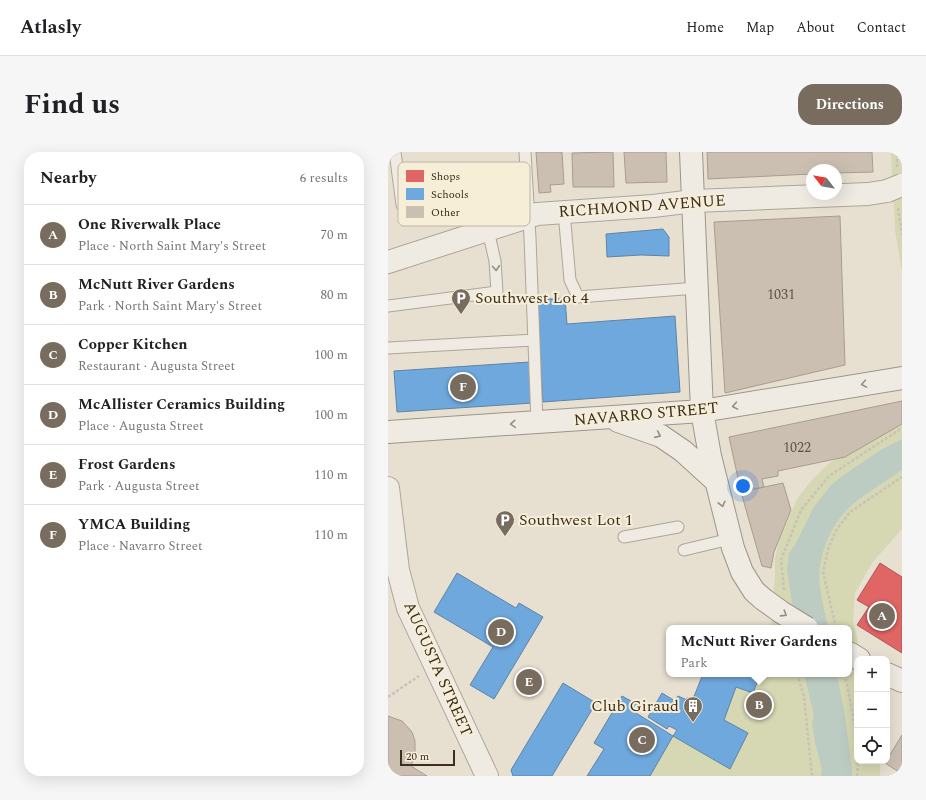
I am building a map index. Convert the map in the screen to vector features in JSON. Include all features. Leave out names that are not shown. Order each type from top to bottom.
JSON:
[{"type":"street","points":[[691,152],[702,412],[710,456],[730,538],[742,572],[754,590],[763,599],[802,625]]},
{"type":"street","name":"RICHMOND AVENUE","points":[[530,216],[653,206],[694,201],[868,194],[895,188]]},
{"type":"street","name":"RICHMOND AVENUE","points":[[388,262],[500,226]]},
{"type":"street","name":"NAVARRO STREET","points":[[388,432],[702,412],[902,378]]},
{"type":"street","points":[[608,418],[661,436],[683,451],[716,481]]},
{"type":"street","name":"AUGUSTA STREET","points":[[388,488],[398,570],[408,608],[487,776]]},
{"type":"street","points":[[890,675],[902,681]]},
{"type":"lane","points":[[395,152],[398,175]]},
{"type":"lane","points":[[525,152],[526,162]]},
{"type":"lane","points":[[564,212],[570,280],[578,297],[697,288]]},
{"type":"lane","points":[[529,226],[537,422]]},
{"type":"lane","points":[[388,306],[497,292],[495,261],[488,230]]},
{"type":"lane","points":[[388,348],[534,340]]},
{"type":"lane","points":[[624,537],[678,528]]},
{"type":"lane","points":[[684,550],[730,538]]},
{"type":"path","points":[[784,598],[781,560],[801,510],[829,476],[902,428]]},
{"type":"path","points":[[835,625],[823,572],[829,546],[837,529],[850,512],[902,477]]},
{"type":"path","points":[[388,697],[419,675]]},
{"type":"path","points":[[799,677],[804,696],[812,776]]},
{"type":"path","points":[[846,677],[855,728]]},
{"type":"path","points":[[857,776],[858,764]]},
{"type":"green space","points":[[891,152],[902,152],[902,273],[895,230]]},
{"type":"green space","points":[[902,422],[902,529],[872,563],[855,593],[853,620],[861,656],[854,656],[854,764],[880,764],[880,776],[650,776],[673,736],[730,769],[748,733],[724,720],[736,687],[753,693],[759,677],[852,677],[852,625],[771,625],[775,558],[780,539],[797,499],[811,481],[829,463]]},
{"type":"shaded area","points":[[902,439],[902,470],[863,496],[849,508],[831,532],[821,560],[819,575],[827,625],[796,625],[787,570],[789,553],[796,543],[814,507],[831,485],[879,451]]},
{"type":"shaded area","points":[[805,677],[838,677],[845,716],[852,776],[821,776],[822,770],[812,723],[814,715]]},
{"type":"building: Shops","points":[[880,563],[902,577],[902,653],[857,625],[869,607],[857,600]]},
{"type":"building: Schools","points":[[663,229],[669,237],[669,256],[641,255],[607,257],[606,234]]},
{"type":"building: Schools","points":[[565,298],[567,324],[675,316],[680,392],[543,402],[536,300]]},
{"type":"building: Schools","points":[[530,362],[533,403],[397,412],[394,371]]},
{"type":"building: Schools","points":[[457,573],[516,608],[519,603],[543,617],[494,699],[470,685],[493,647],[434,612]]},
{"type":"building: Schools","name":"Club Giraud","points":[[702,677],[759,677],[753,693],[736,687],[724,720],[748,733],[730,769],[673,736],[677,730],[669,726],[667,729],[648,717],[662,693],[675,701],[678,696],[687,700],[687,698],[693,699]]},
{"type":"building: Schools","points":[[563,683],[596,703],[552,776],[513,776],[511,770]]},
{"type":"building: Schools","points":[[622,696],[640,706],[636,713],[673,736],[650,776],[587,776],[604,749],[594,743]]},
{"type":"building: Other","points":[[536,152],[562,152],[564,184],[550,185],[551,192],[539,193]]},
{"type":"building: Other","points":[[613,152],[614,187],[573,187],[572,153]]},
{"type":"building: Other","points":[[624,152],[666,152],[667,182],[626,183]]},
{"type":"building: Other","points":[[707,152],[872,152],[873,172],[842,173],[842,164],[806,164],[806,174],[708,179]]},
{"type":"building: Other","points":[[840,216],[845,365],[725,393],[714,222]]},
{"type":"building: Other","points":[[902,401],[902,424],[845,457],[778,471],[778,476],[762,479],[764,487],[741,492],[729,437]]},
{"type":"building: Other","points":[[783,483],[791,510],[774,552],[771,568],[762,566],[741,492]]},
{"type":"building: Other","points":[[388,716],[402,721],[412,732],[415,741],[415,755],[411,766],[427,776],[388,776]]},
{"type":"building: Other","points":[[902,735],[902,774],[887,764],[890,764],[890,755]]},
{"type":"place","name":"Southwest Lot 4","points":[[461,315]]},
{"type":"place","name":"YMCA Building","points":[[463,387]]},
{"type":"place","name":"Southwest Lot 1","points":[[505,537]]},
{"type":"place","name":"One Riverwalk Place","points":[[882,616]]},
{"type":"place","name":"McAllister Ceramics Building","points":[[501,632]]},
{"type":"place","name":"Frost Gardens","points":[[529,682]]},
{"type":"place","name":"McNutt River Gardens","points":[[759,705]]},
{"type":"place","name":"Club Giraud","points":[[693,723]]},
{"type":"place","name":"Copper Kitchen","points":[[642,740]]}]
